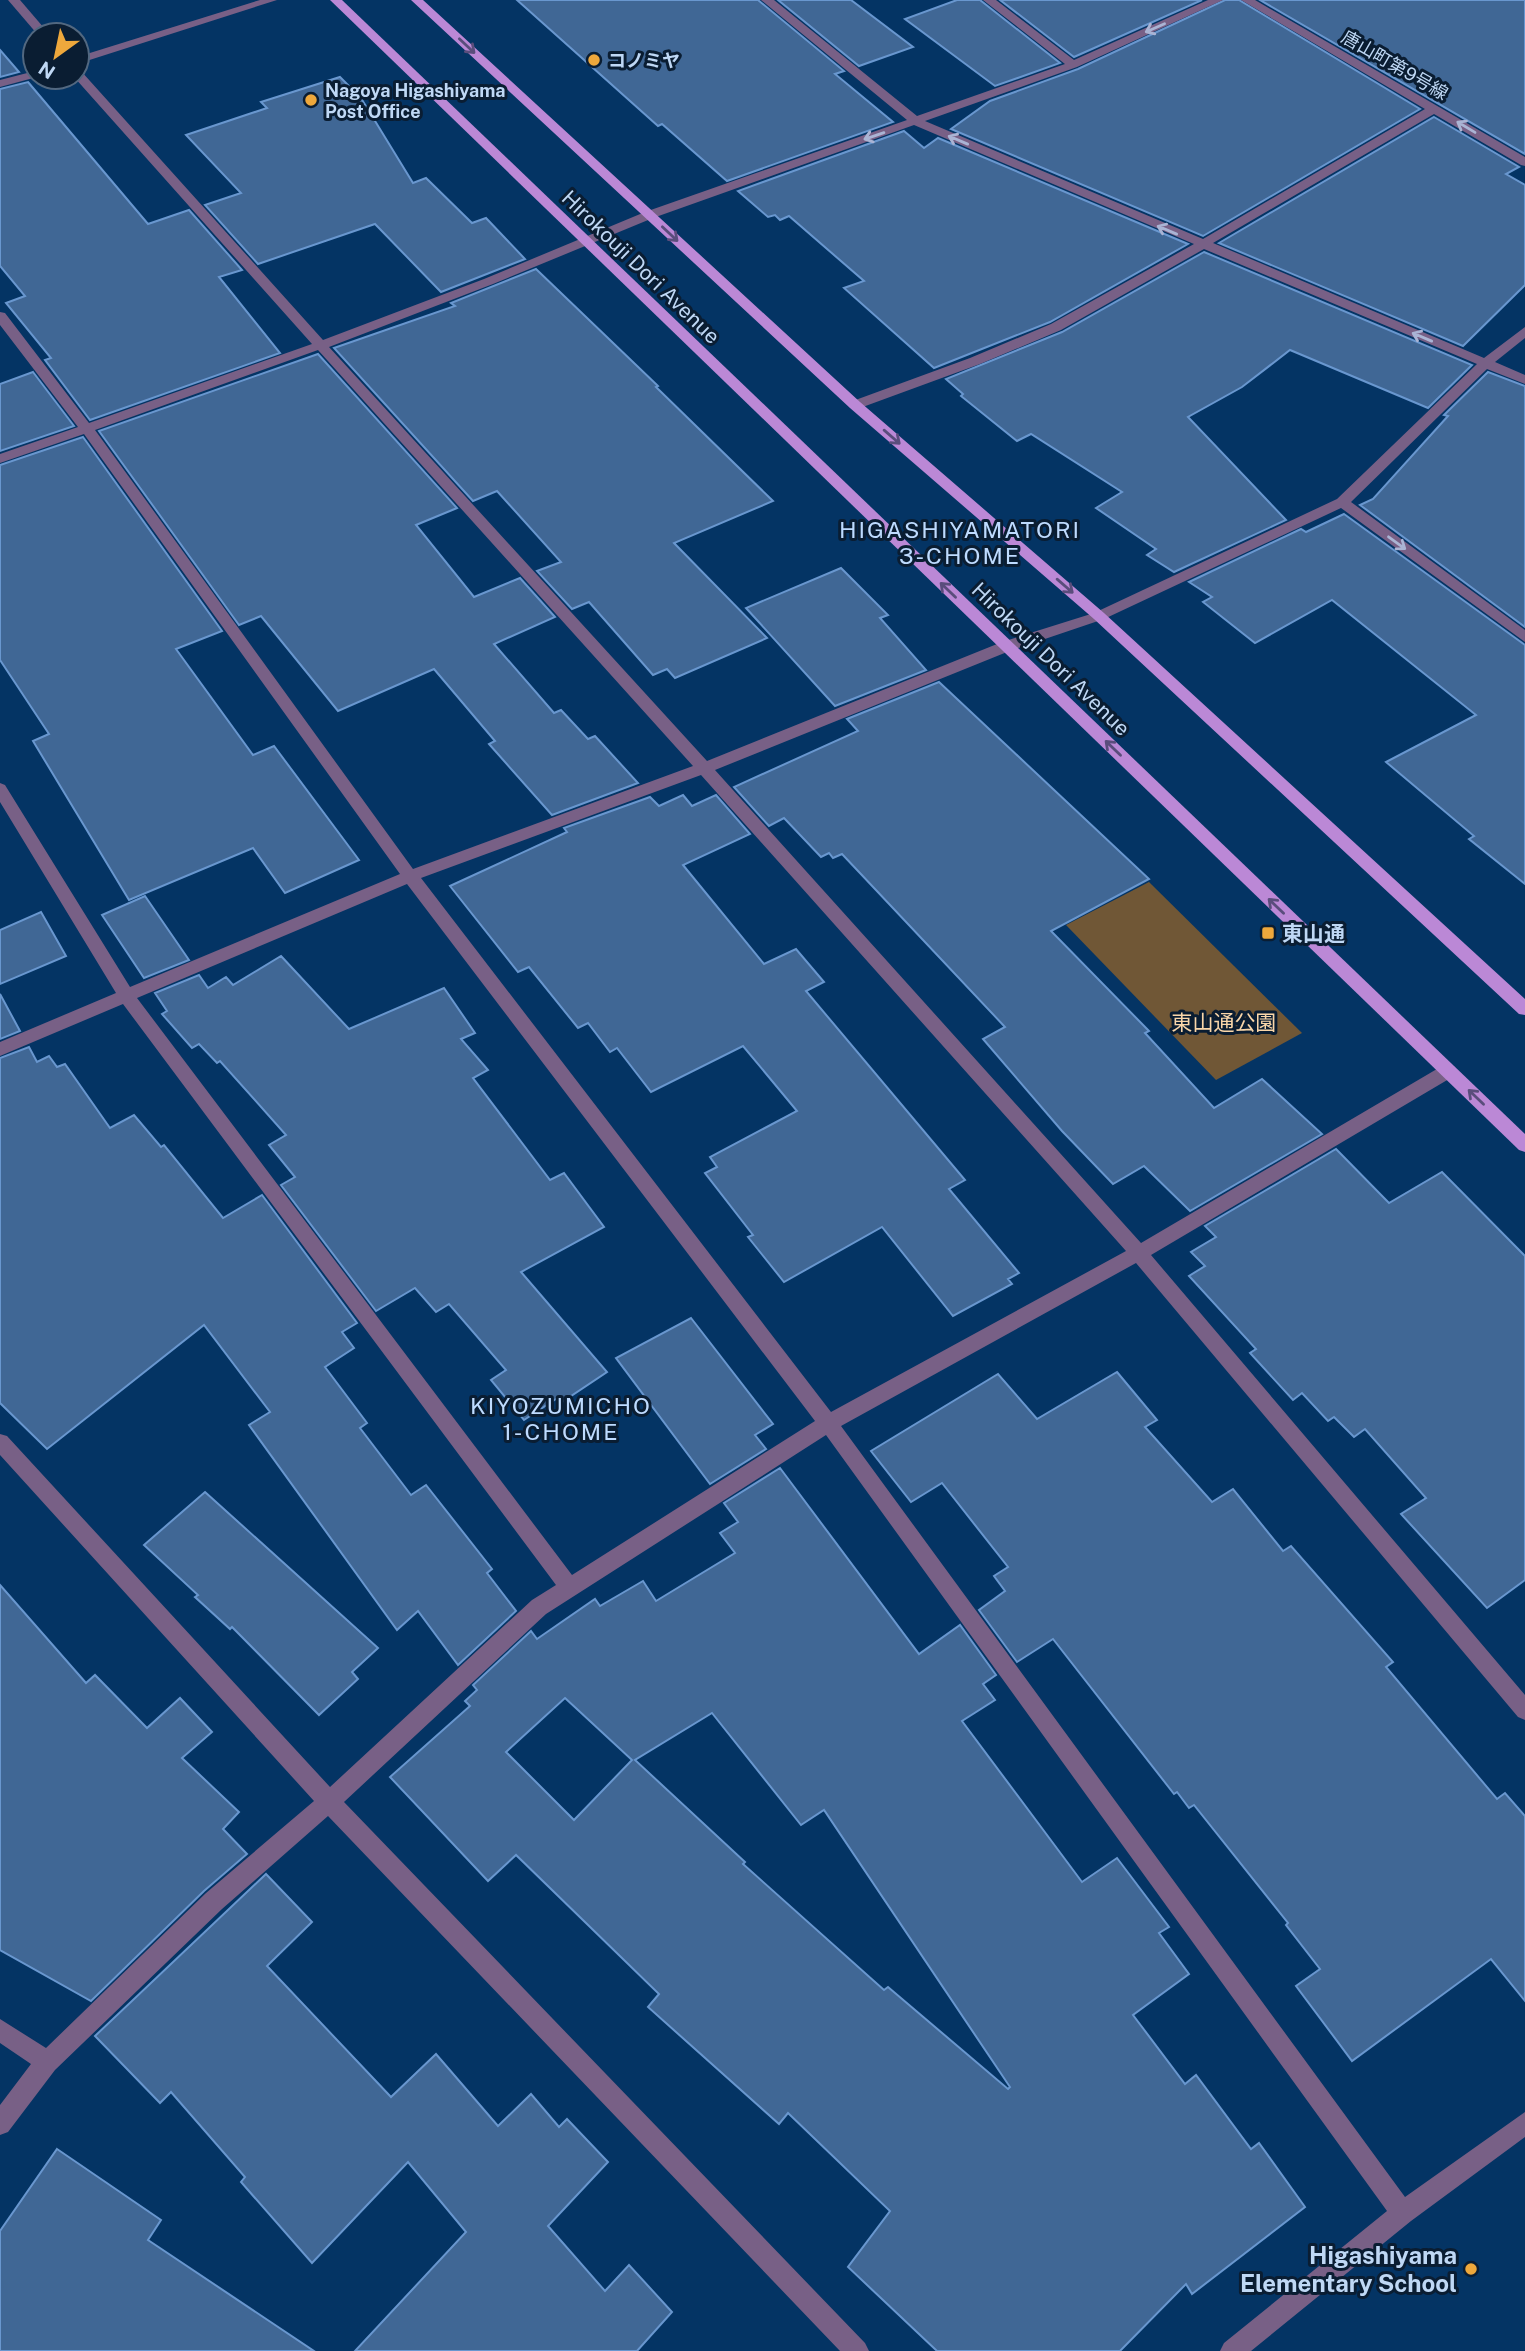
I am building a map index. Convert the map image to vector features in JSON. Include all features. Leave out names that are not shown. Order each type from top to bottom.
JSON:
[{"type":"main road","name":"Hirokouji Dori Avenue","points":[[336,0],[585,243],[1525,1144]]},
{"type":"main road","name":"Hirokouji Dori Avenue","points":[[417,0],[855,405],[1099,616],[1525,1009]]},
{"type":"street","points":[[14,0],[32,21]]},
{"type":"street","points":[[91,57],[271,0]]},
{"type":"street","points":[[767,0],[916,122],[1525,380]]},
{"type":"street","points":[[989,0],[1073,65]]},
{"type":"street","points":[[0,459],[318,345],[585,243],[649,215],[1073,65],[1217,0]]},
{"type":"street","name":"唐山町第9号線","points":[[1247,0],[1525,162]]},
{"type":"street","points":[[0,84],[21,78]]},
{"type":"street","points":[[91,89],[318,345],[706,767],[1139,1253],[1525,1710]]},
{"type":"street","points":[[855,405],[975,361],[1056,327],[1435,108]]},
{"type":"street","points":[[0,316],[87,429],[410,876],[828,1423],[1403,2213]]},
{"type":"street","points":[[0,1049],[410,876],[706,767],[1007,646],[1099,616],[1342,502],[1485,364],[1525,331]]},
{"type":"street","points":[[1342,502],[1525,637]]},
{"type":"street","points":[[0,789],[125,994],[570,1588]]},
{"type":"street","points":[[0,2124],[47,2062],[214,1901],[328,1802],[539,1607],[828,1423],[1139,1253],[1448,1071]]},
{"type":"street","points":[[0,1442],[328,1802],[857,2351]]},
{"type":"street","points":[[0,2030],[47,2062]]},
{"type":"street","points":[[1233,2351],[1403,2213],[1525,2123]]},
{"type":"green space","name":"東山通公園","points":[[1149,882],[1302,1033],[1216,1080],[1066,925]]},
{"type":"building","points":[[517,0],[758,0],[844,71],[835,74],[893,122],[727,181],[662,124],[658,126]]},
{"type":"building","points":[[778,0],[851,0],[913,47],[859,66]]},
{"type":"building","points":[[957,0],[980,0],[1060,63],[995,86],[905,19]]},
{"type":"building","points":[[1000,0],[1202,0],[1074,57]]},
{"type":"building","points":[[1225,0],[1239,0],[1420,109],[1203,236],[951,129],[990,101],[1078,69]]},
{"type":"building","points":[[1260,0],[1525,0],[1525,154]]},
{"type":"building","points":[[0,50],[19,72],[0,77]]},
{"type":"building","points":[[340,77],[361,98],[413,183],[426,178],[472,223],[486,218],[525,259],[441,292],[375,224],[258,264],[205,205],[241,193],[186,135],[267,108],[261,102]]},
{"type":"building","points":[[21,84],[21,91],[36,91],[148,224],[189,210],[242,270],[219,277],[280,353],[90,420],[45,360],[51,358],[6,303],[25,296],[0,266],[0,89]]},
{"type":"building","points":[[1434,117],[1519,167],[1506,174],[1525,185],[1525,285],[1463,346],[1219,243]]},
{"type":"building","points":[[904,131],[924,148],[938,138],[1188,244],[1050,322],[934,368],[844,288],[864,281],[789,216],[780,220],[775,215],[768,217],[738,191]]},
{"type":"building","points":[[1204,252],[1472,365],[1428,408],[1290,350],[1242,387],[1188,417],[1286,520],[1174,572],[1147,555],[1156,549],[1096,508],[1122,492],[1031,434],[1017,441],[961,396],[963,394],[946,379],[1062,332]]},
{"type":"building","points":[[536,269],[773,501],[674,543],[767,638],[675,678],[667,669],[653,675],[589,602],[572,609],[537,571],[561,562],[497,491],[473,501],[334,348],[455,306],[451,303]]},
{"type":"building","points":[[318,354],[457,508],[416,525],[474,597],[520,578],[555,617],[494,644],[554,713],[561,710],[588,739],[595,736],[638,783],[552,815],[489,744],[495,741],[434,669],[338,711],[261,616],[239,625],[99,431]]},
{"type":"building","points":[[33,372],[74,426],[0,451],[0,384]]},
{"type":"building","points":[[1488,372],[1525,386],[1525,627],[1360,505],[1373,499],[1448,416],[1444,415]]},
{"type":"building","points":[[83,437],[222,631],[176,649],[253,755],[274,746],[359,860],[285,893],[253,848],[129,900],[33,741],[49,734],[0,660],[0,465]]},
{"type":"building","points":[[1344,514],[1525,645],[1525,884],[1469,839],[1474,836],[1386,762],[1476,715],[1332,600],[1255,643],[1203,602],[1212,597],[1189,582],[1301,529],[1306,532]]},
{"type":"building","points":[[841,568],[888,615],[880,618],[926,670],[835,706],[746,608]]},
{"type":"building","points":[[939,682],[1149,879],[1051,931],[1149,1031],[1145,1033],[1214,1108],[1262,1079],[1322,1134],[1190,1211],[1144,1166],[1113,1184],[1062,1131],[983,1039],[1005,1027],[842,854],[833,858],[829,853],[821,857],[784,818],[769,826],[734,787],[858,731],[847,719]]},
{"type":"building","points":[[683,795],[692,806],[716,795],[750,834],[683,865],[764,964],[796,949],[824,982],[806,991],[965,1180],[949,1189],[1019,1273],[1008,1279],[1012,1284],[953,1316],[882,1227],[784,1282],[748,1237],[753,1235],[705,1173],[717,1167],[710,1157],[797,1111],[743,1046],[651,1092],[617,1048],[610,1052],[588,1023],[578,1028],[529,967],[518,972],[450,886],[567,832],[564,828],[650,797],[659,806]]},
{"type":"building","points":[[145,896],[189,960],[144,978],[102,915]]},
{"type":"building","points":[[41,912],[66,956],[0,984],[0,930]]},
{"type":"building","points":[[281,956],[349,1029],[444,988],[475,1033],[461,1039],[488,1070],[473,1078],[550,1180],[564,1173],[604,1227],[521,1272],[607,1372],[562,1402],[559,1397],[524,1420],[491,1380],[506,1370],[449,1304],[436,1312],[415,1288],[376,1311],[281,1185],[295,1177],[269,1145],[286,1135],[220,1061],[217,1063],[199,1044],[192,1048],[162,1014],[167,1011],[155,993],[199,975],[208,988],[226,977],[233,985]]},
{"type":"building","points":[[0,994],[20,1031],[0,1039]]},
{"type":"building","points":[[29,1047],[37,1062],[49,1056],[57,1067],[65,1064],[110,1128],[134,1115],[161,1147],[164,1145],[223,1218],[262,1195],[357,1323],[342,1332],[354,1348],[325,1367],[367,1423],[360,1428],[411,1495],[426,1485],[492,1569],[487,1573],[516,1611],[458,1665],[418,1611],[397,1630],[249,1425],[270,1412],[204,1325],[47,1449],[0,1403],[0,1058]]},
{"type":"building","points":[[1336,1149],[1389,1203],[1442,1172],[1525,1256],[1525,1580],[1487,1608],[1401,1514],[1426,1498],[1365,1429],[1354,1437],[1334,1417],[1328,1421],[1302,1393],[1293,1400],[1250,1353],[1256,1349],[1189,1276],[1205,1266],[1191,1252],[1216,1237],[1205,1226]]},
{"type":"building","points":[[691,1318],[773,1424],[755,1435],[766,1449],[710,1484],[616,1358]]},
{"type":"building","points":[[1117,1372],[1157,1420],[1145,1427],[1212,1502],[1233,1489],[1283,1551],[1291,1546],[1393,1662],[1386,1667],[1497,1799],[1505,1793],[1525,1816],[1525,2001],[1491,1959],[1352,2061],[1296,1986],[1320,1969],[1286,1925],[1288,1923],[1194,1805],[1189,1808],[1177,1792],[1174,1794],[1053,1639],[1017,1662],[979,1610],[1005,1591],[994,1576],[1008,1567],[942,1483],[911,1502],[871,1451],[998,1374],[1037,1419]]},
{"type":"building","points":[[780,1468],[919,1654],[960,1625],[996,1675],[983,1684],[995,1700],[962,1721],[1082,1882],[1117,1858],[1169,1927],[1159,1933],[1189,1974],[1133,2015],[1185,2084],[1196,2075],[1251,2149],[1259,2143],[1305,2207],[1192,2294],[1186,2284],[1120,2351],[937,2351],[848,2267],[890,2211],[788,2113],[779,2124],[648,2007],[659,1994],[516,1855],[488,1881],[390,1777],[470,1706],[465,1701],[477,1690],[473,1685],[531,1631],[537,1639],[595,1599],[600,1606],[643,1581],[656,1601],[735,1553],[720,1533],[738,1522],[724,1503]],"holes":[[[565,1698],[632,1760],[574,1820],[506,1752]],[[712,1713],[801,1825],[824,1810],[1010,2087],[1008,2089],[888,1987],[884,1990],[743,1864],[745,1862],[635,1760]]]},
{"type":"building","points":[[205,1492],[378,1648],[352,1672],[358,1679],[319,1715],[232,1627],[230,1629],[195,1597],[198,1595],[144,1545]]},
{"type":"building","points":[[0,1585],[86,1683],[95,1675],[147,1728],[180,1698],[212,1732],[182,1758],[239,1812],[223,1829],[247,1854],[204,1891],[91,2001],[0,1950]]},
{"type":"building","points":[[266,1874],[312,1922],[267,1966],[391,2097],[436,2054],[498,2126],[531,2094],[559,2127],[567,2119],[608,2162],[548,2226],[605,2291],[629,2265],[672,2312],[637,2351],[355,2351],[466,2232],[408,2162],[312,2263],[241,2182],[245,2177],[171,2092],[160,2103],[95,2036]]},
{"type":"building","points":[[57,2149],[161,2220],[148,2240],[314,2351],[0,2351],[0,2231]]},
{"type":"place","name":"コノミヤ","points":[[594,60]]},
{"type":"place","name":"Nagoya Higashiyama Post Office","points":[[311,100]]},
{"type":"place","name":"東山通","points":[[1268,933]]},
{"type":"place","name":"Higashiyama Elementary School","points":[[1471,2269]]},
{"type":"district","name":"HIGASHIYAMATORI 3-CHOME","points":[[960,542]]},
{"type":"district","name":"KIYOZUMICHO 1-CHOME","points":[[561,1418]]}]
